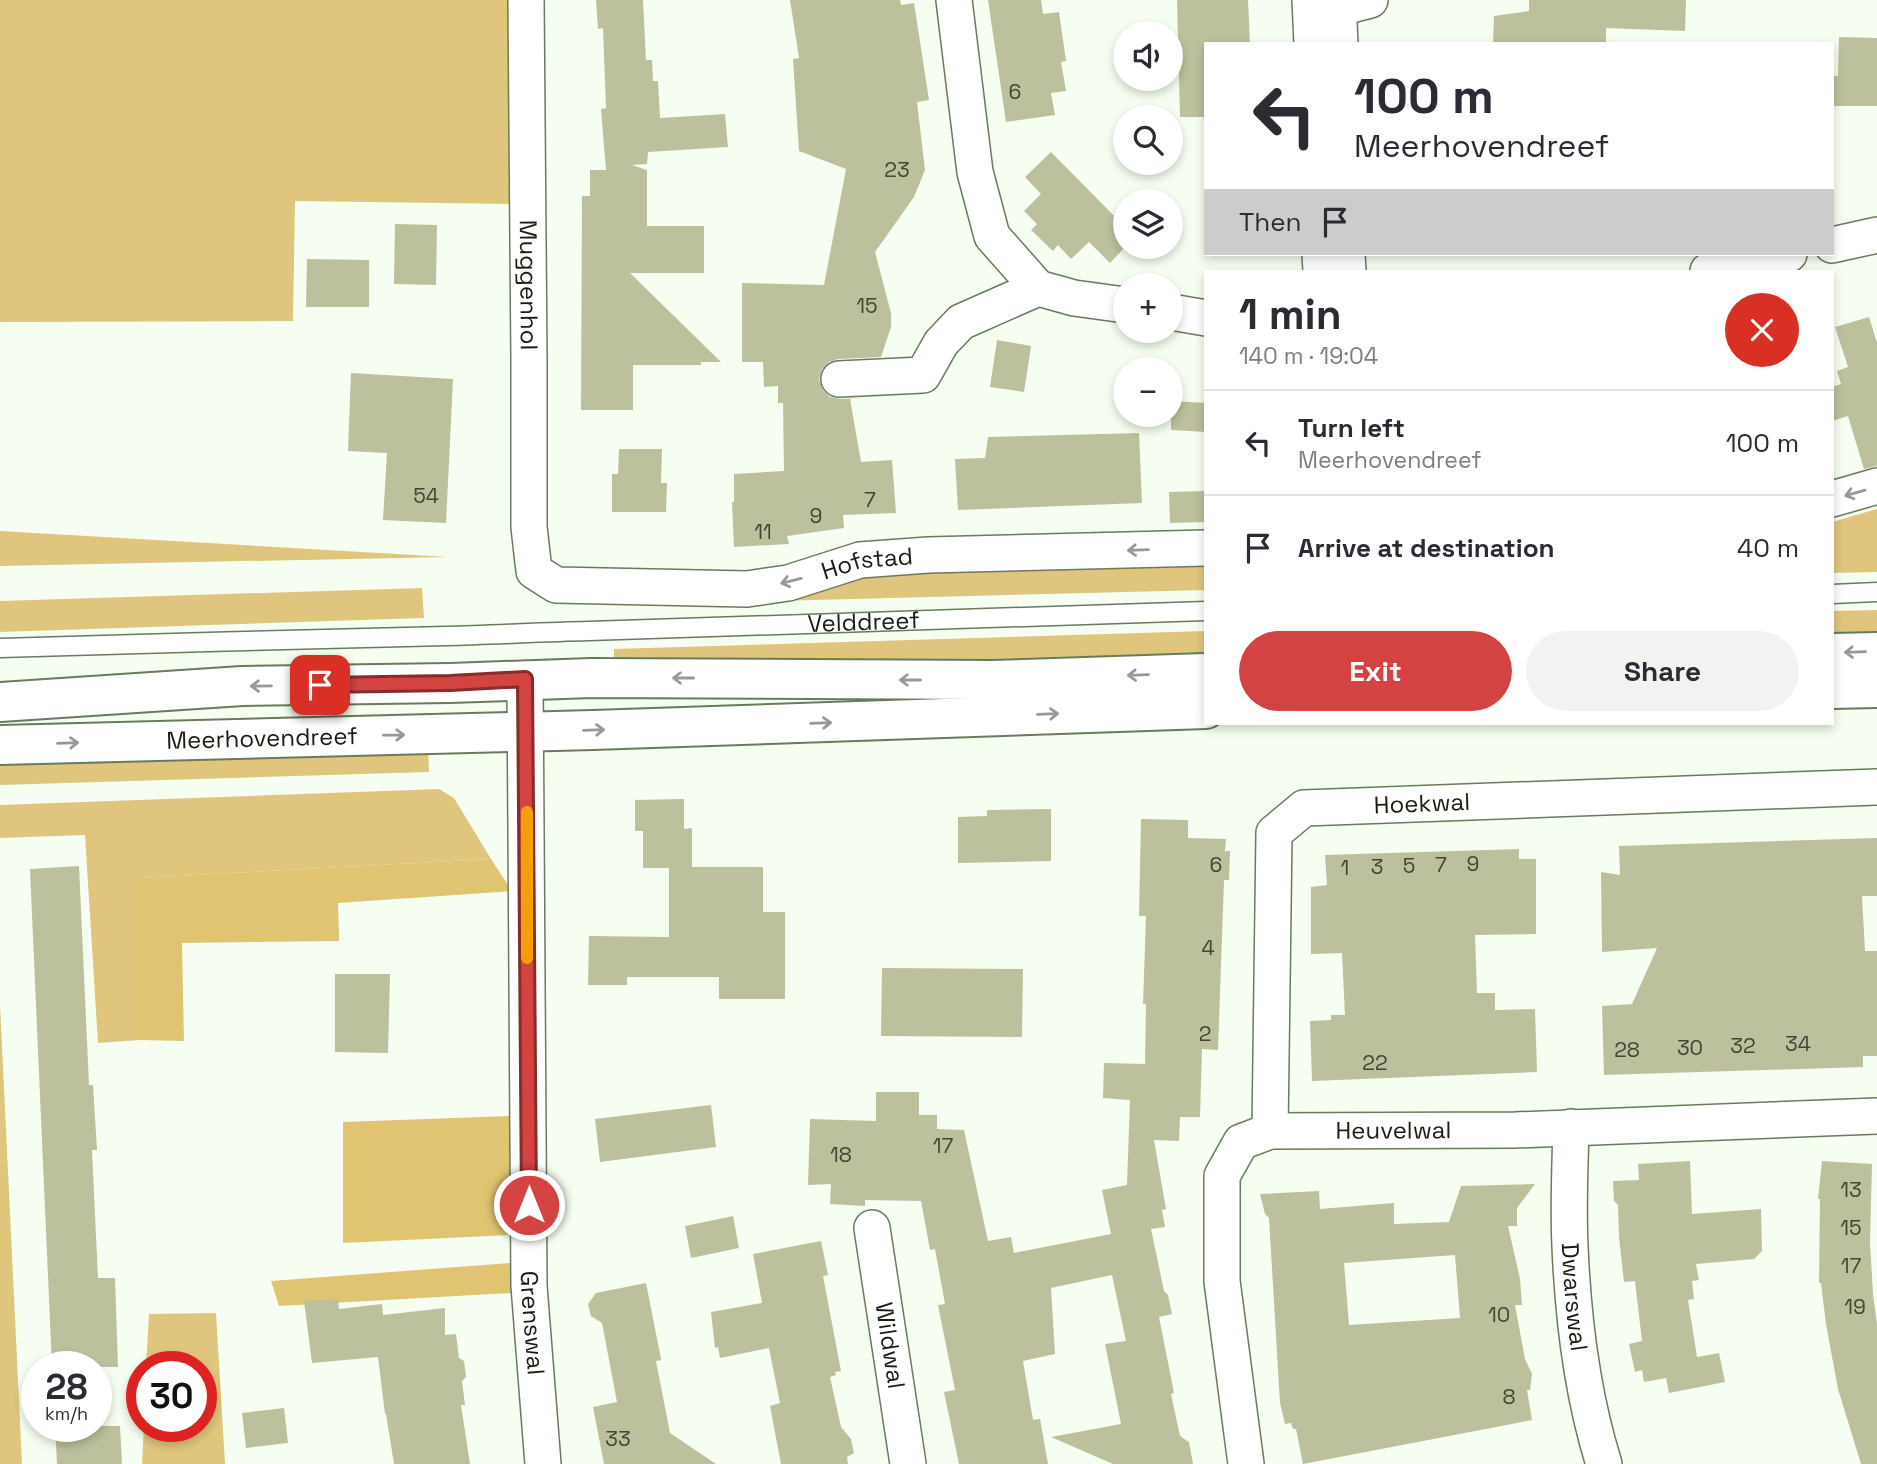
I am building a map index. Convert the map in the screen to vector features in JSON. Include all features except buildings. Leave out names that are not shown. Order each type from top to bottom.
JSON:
[{"type":"main road","points":[[1834,653],[1877,652]]},
{"type":"main road","points":[[525,679],[980,680],[1204,673]]},
{"type":"main road","name":"Meerhovendreef","points":[[0,702],[242,686],[450,683],[525,679]]},
{"type":"main road","points":[[1834,689],[1877,688]]},
{"type":"main road","points":[[525,732],[1204,709]]},
{"type":"main road","name":"Meerhovendreef","points":[[0,744],[525,732]]},
{"type":"street","name":"Muggenhol","points":[[526,0],[529,527],[534,571]]},
{"type":"street","points":[[954,0],[975,173],[992,236],[1038,288],[1074,298],[1113,303]]},
{"type":"street","points":[[1313,42],[1333,3]]},
{"type":"street","points":[[1333,3],[1339,42]]},
{"type":"street","points":[[1834,244],[1877,235]]},
{"type":"street","points":[[1713,270],[1779,256]]},
{"type":"street","points":[[839,379],[923,374],[941,343],[961,322],[1038,288]]},
{"type":"street","points":[[1183,314],[1204,318]]},
{"type":"street","points":[[1834,498],[1877,486]]},
{"type":"street","name":"Hofstad","points":[[534,571],[556,585],[747,589],[788,583],[860,560],[942,555],[1204,548]]},
{"type":"street","name":"Grenswal","points":[[525,679],[529,1286],[543,1464]]},
{"type":"street","name":"Hoekwal","points":[[1270,1131],[1274,833],[1304,808],[1877,787]]},
{"type":"street","name":"Heuvelwal","points":[[1246,1464],[1222,1281],[1222,1176],[1241,1142],[1270,1131],[1502,1130],[1877,1116]]},
{"type":"street","name":"Dwarswal","points":[[1571,1127],[1570,1245],[1577,1340],[1597,1442],[1604,1464]]},
{"type":"street","name":"Wildwal","points":[[872,1228],[908,1464]]},
{"type":"lane","points":[[1834,594],[1877,592]]},
{"type":"lane","name":"Velddreef","points":[[0,649],[1204,611]]},
{"type":"shaded area","points":[[0,0],[513,0],[513,204],[295,201],[293,321],[0,322]]},
{"type":"shaded area","points":[[1877,509],[1877,572],[1834,573],[1834,521]]},
{"type":"shaded area","points":[[0,531],[448,557],[0,566]]},
{"type":"shaded area","points":[[1204,561],[1204,590],[775,601],[864,574]]},
{"type":"shaded area","points":[[422,588],[424,618],[0,632],[0,601]]},
{"type":"shaded area","points":[[1877,610],[1877,643],[1834,645],[1834,611]]},
{"type":"shaded area","points":[[1204,631],[1204,664],[614,668],[614,649]]},
{"type":"shaded area","points":[[428,744],[429,772],[0,785],[0,758]]},
{"type":"shaded area","points":[[439,789],[454,798],[491,859],[141,878],[140,1040],[98,1043],[85,835],[0,838],[0,805]]},
{"type":"shaded area","points":[[491,859],[512,891],[338,903],[339,941],[182,943],[184,1041],[140,1040],[140,878]]},
{"type":"shaded area","points":[[0,1004],[22,1464],[0,1464]]},
{"type":"shaded area","points":[[513,1116],[512,1235],[343,1243],[343,1122]]},
{"type":"shaded area","points":[[511,1263],[511,1293],[279,1306],[271,1281]]},
{"type":"shaded area","points":[[216,1313],[225,1464],[142,1464],[143,1442],[217,1442],[217,1351],[147,1351],[149,1314]]},
{"type":"slow traffic","points":[[527,812],[527,958]]},
{"type":"route","points":[[320,685],[525,679],[529,1205]]}]
